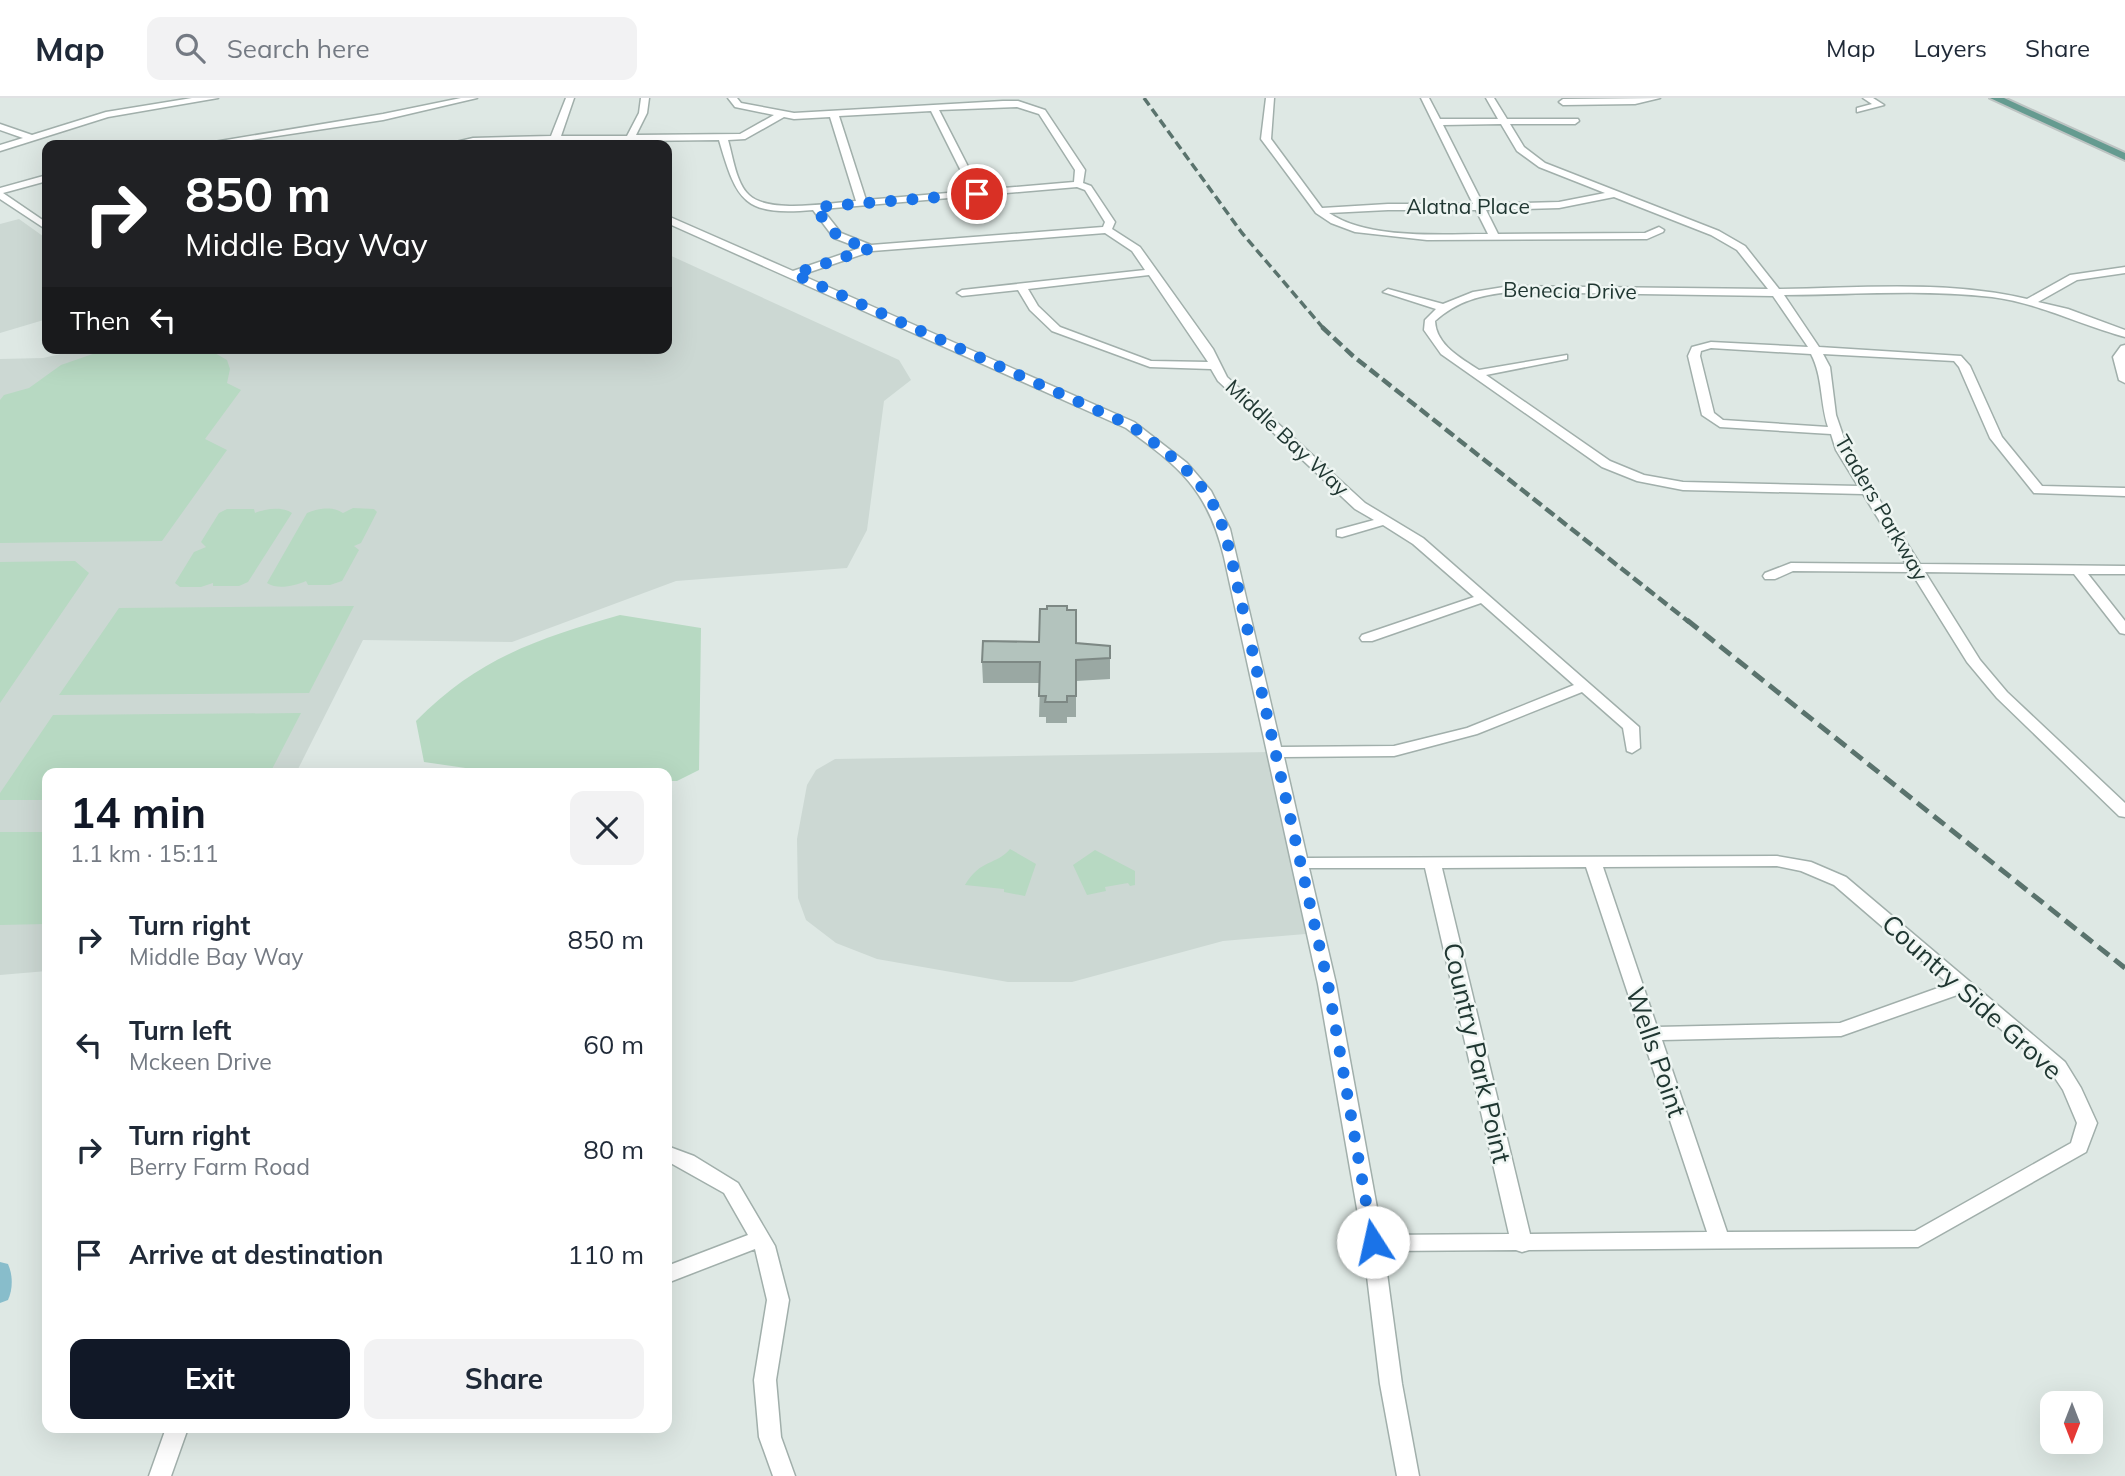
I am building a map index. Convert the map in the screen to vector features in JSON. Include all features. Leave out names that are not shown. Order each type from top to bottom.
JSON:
[{"type":"main road","points":[[1995,98],[2125,157]]},
{"type":"street","points":[[0,148],[106,115],[155,105],[214,98]]},
{"type":"street","points":[[229,140],[473,98]]},
{"type":"street","points":[[555,139],[570,98]]},
{"type":"street","points":[[629,140],[642,113],[645,98]]},
{"type":"street","points":[[732,98],[738,105],[782,114],[834,116],[1003,104],[1033,107],[1042,112],[1080,170],[1078,184]]},
{"type":"street","points":[[1270,98],[1266,139],[1319,211],[1334,221],[1359,230],[1391,235],[1494,236],[1647,236],[1659,230]]},
{"type":"street","points":[[1425,98],[1494,236]]},
{"type":"street","name":"Traders Parkway","points":[[1490,98],[1520,149],[1542,165],[1715,233],[1741,248],[1778,293],[1815,350],[1824,368],[1830,415],[1842,450],[1974,662],[2002,695],[2125,812]]},
{"type":"street","points":[[1561,100],[1635,101],[1656,98]]},
{"type":"street","points":[[1860,110],[1880,105],[1867,98]]},
{"type":"street","points":[[1561,100],[1581,131]]},
{"type":"street","points":[[934,109],[977,194]]},
{"type":"street","points":[[672,140],[742,137],[782,114]]},
{"type":"street","points":[[834,116],[862,204]]},
{"type":"street","points":[[1437,122],[1574,121]]},
{"type":"street","points":[[0,127],[32,138]]},
{"type":"street","points":[[723,138],[738,186],[750,204],[778,209],[816,207],[1078,184],[1088,188],[1110,222],[1107,230],[871,248],[794,274]]},
{"type":"street","points":[[514,140],[579,140]]},
{"type":"street","points":[[0,193],[42,180]]},
{"type":"street","points":[[0,193],[42,222]]},
{"type":"street","name":"Alatna Place","points":[[1319,211],[1363,207],[1562,206],[1615,194]]},
{"type":"street","points":[[816,207],[828,229],[853,243],[871,248]]},
{"type":"street","points":[[672,221],[1130,425],[1174,458],[1200,486],[1220,517],[1328,984],[1373,1242],[1391,1384],[1408,1476]]},
{"type":"street","name":"Middle Bay Way","points":[[1107,230],[1136,249],[1207,349],[1222,379],[1360,506],[1418,541],[1631,727],[1632,748]]},
{"type":"street","points":[[2030,302],[2074,277],[2125,270]]},
{"type":"street","points":[[962,293],[1151,272]]},
{"type":"street","points":[[1021,285],[1034,308],[1056,329],[1150,364],[1216,366]]},
{"type":"street","name":"Benecia Drive","points":[[1442,307],[1468,295],[1510,289],[1778,293],[1924,291],[1993,294],[2030,302],[2125,334]]},
{"type":"street","points":[[1388,292],[1442,307],[1430,320],[1430,330],[1445,352],[1606,464],[1641,478],[1683,486],[1866,490]]},
{"type":"street","points":[[1835,431],[1720,423],[1708,415],[1694,356],[1696,349],[1711,345],[1957,358],[1964,366],[1996,438],[2038,490],[2125,492]]},
{"type":"street","points":[[2125,348],[2119,357],[2125,380]]},
{"type":"street","points":[[1476,374],[1563,357]]},
{"type":"street","points":[[1342,533],[1384,521]]},
{"type":"street","points":[[1770,576],[1791,567],[2125,570]]},
{"type":"street","points":[[2078,570],[2125,630]]},
{"type":"street","points":[[1367,638],[1483,598]]},
{"type":"street","points":[[1275,752],[1394,751],[1472,731],[1584,686]]},
{"type":"street","name":"Country Side Grove","points":[[1298,863],[1777,861],[1805,866],[1840,881],[2058,1067],[2072,1088],[2087,1123],[2079,1147],[1918,1240],[1522,1244],[1373,1242]]},
{"type":"street","name":"Country Park Point","points":[[1432,862],[1522,1244]]},
{"type":"street","name":"Wells Point","points":[[1593,862],[1720,1242]]},
{"type":"street","points":[[1649,1034],[1841,1029],[1964,986]]},
{"type":"street","points":[[672,1156],[731,1188],[765,1246],[778,1300],[765,1380],[770,1437],[784,1476]]},
{"type":"street","points":[[672,1273],[761,1238]]},
{"type":"street","points":[[160,1476],[175,1433]]},
{"type":"shaded area","points":[[19,219],[42,235],[42,320],[0,333],[0,224]]},
{"type":"shaded area","points":[[672,256],[899,360],[911,380],[884,401],[867,530],[847,568],[676,581],[512,642],[363,640],[299,768],[42,768],[42,971],[0,975],[0,359],[43,358],[61,354],[672,354]]},
{"type":"shaded area","points":[[1275,752],[1317,933],[1223,941],[1072,982],[1008,982],[877,959],[836,943],[806,920],[798,898],[797,839],[807,785],[816,770],[835,759]]},
{"type":"green space","points":[[93,354],[216,354],[227,360],[230,369],[227,383],[241,390],[205,439],[227,450],[162,541],[0,543],[0,400],[4,395],[29,388],[61,365]]},
{"type":"green space","points":[[325,508],[343,513],[353,508],[374,509],[377,512],[361,543],[354,546],[359,550],[342,581],[330,585],[308,585],[306,581],[281,587],[267,583],[307,513]]},
{"type":"green space","points":[[227,509],[254,509],[255,513],[279,509],[292,513],[248,582],[239,586],[213,586],[213,583],[201,587],[180,587],[175,583],[194,552],[206,547],[201,542],[219,513]]},
{"type":"green space","points":[[75,561],[89,573],[0,703],[0,562]]},
{"type":"green space","points":[[354,606],[309,693],[59,695],[119,608]]},
{"type":"green space","points":[[620,615],[701,628],[699,770],[672,781],[672,768],[466,768],[424,762],[416,721],[439,699],[462,681],[510,653]]},
{"type":"green space","points":[[301,713],[273,768],[42,768],[42,800],[0,800],[0,793],[53,715]]},
{"type":"green space","points":[[0,832],[42,832],[42,924],[0,925]]},
{"type":"green space","points":[[1010,849],[1036,864],[1025,896],[1004,892],[1004,889],[965,885],[982,866],[1000,858]]},
{"type":"green space","points":[[1095,850],[1135,871],[1135,885],[1130,886],[1128,883],[1105,887],[1106,891],[1087,895],[1073,865]]},
{"type":"building","points":[[1047,606],[1067,606],[1067,610],[1076,610],[1076,643],[1110,646],[1110,658],[1076,660],[1076,696],[1067,696],[1067,702],[1045,702],[1046,696],[1039,696],[1040,662],[982,662],[983,641],[1039,642],[1040,609],[1047,609]]},
{"type":"waterway","points":[[0,1271],[0,1293]]},
{"type":"railway","points":[[1144,98],[1242,233],[1323,328]]},
{"type":"railway","points":[[1323,328],[1353,356],[1689,622]]},
{"type":"railway","points":[[1687,620],[2125,968]]},
{"type":"route","points":[[977,194],[816,207],[828,229],[853,243],[871,248],[794,274],[1130,425],[1174,458],[1200,486],[1220,517],[1328,984],[1373,1242]]}]
